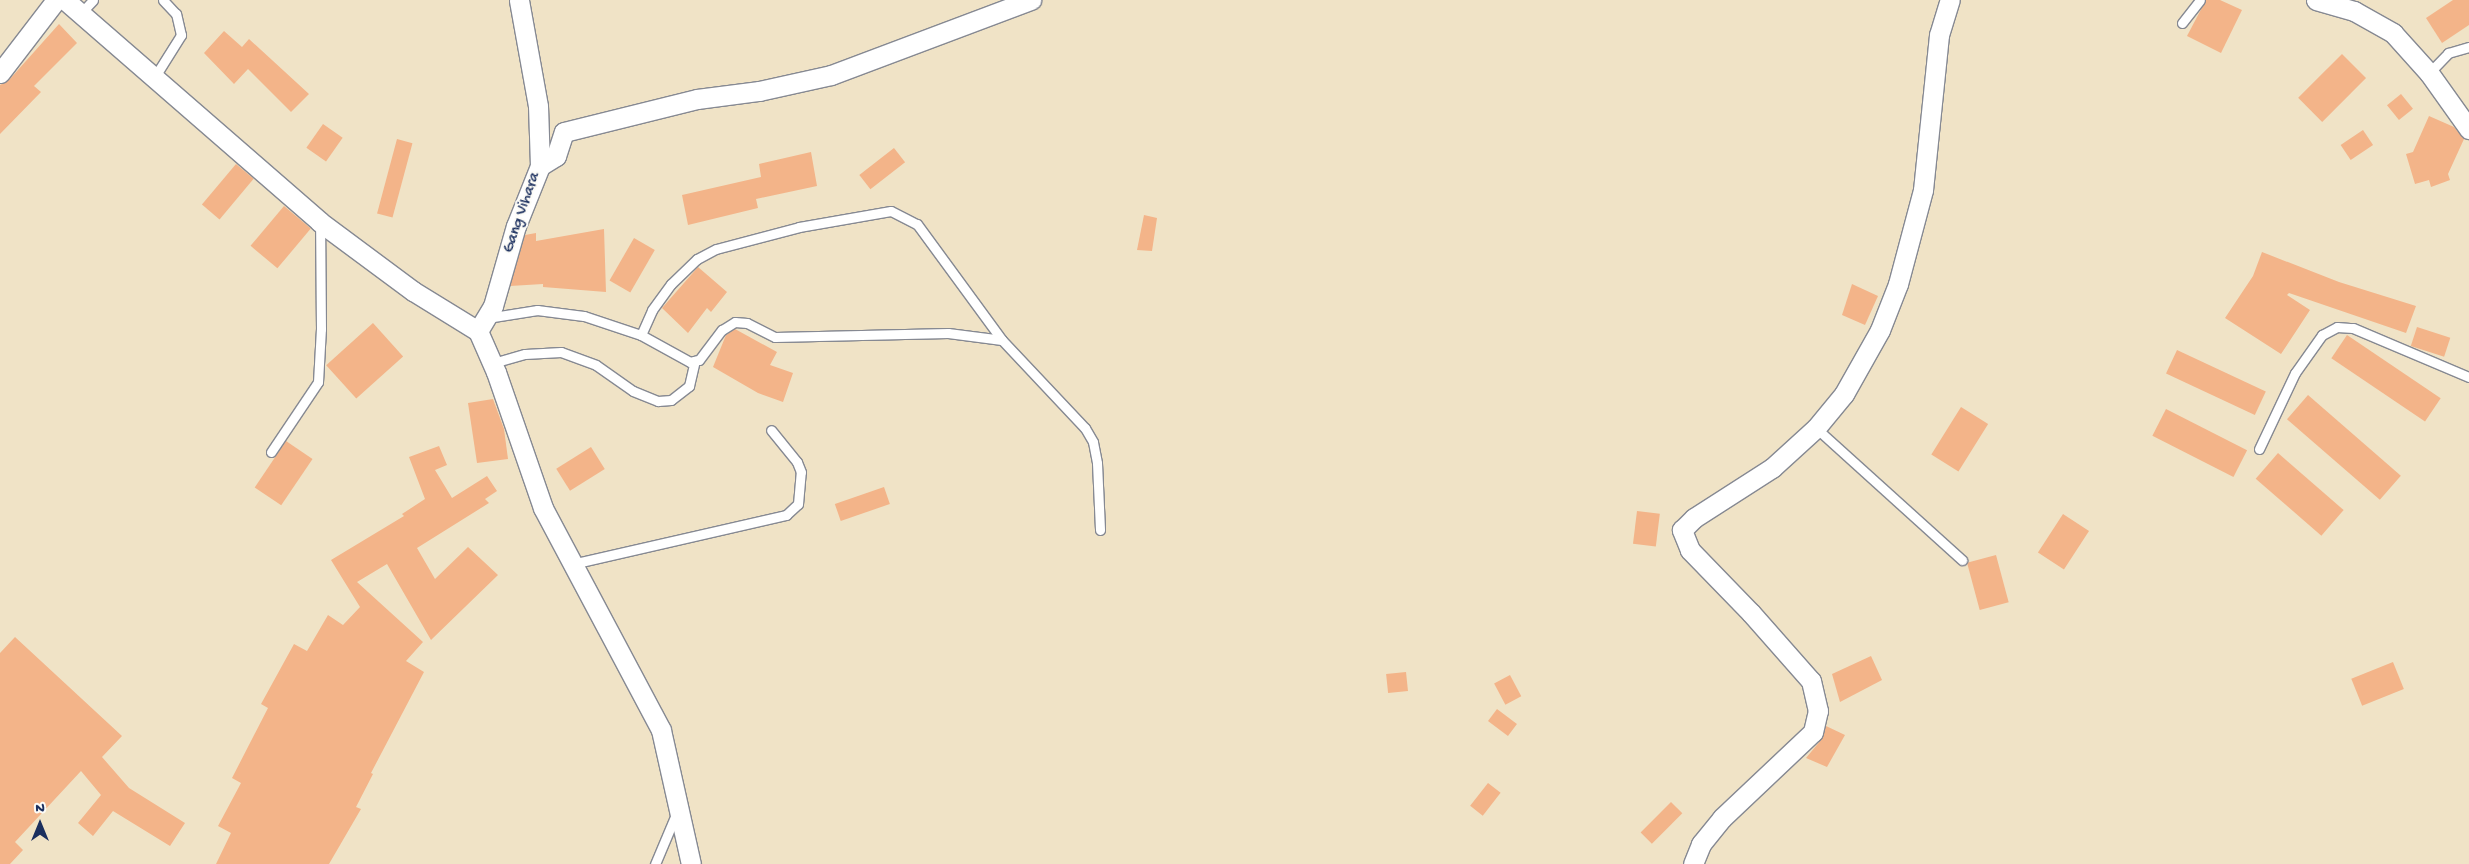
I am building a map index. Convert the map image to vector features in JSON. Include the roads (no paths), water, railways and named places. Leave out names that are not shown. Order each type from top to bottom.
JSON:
[{"type":"street","points":[[0,73],[56,0]]},
{"type":"street","points":[[65,0],[320,222],[413,291],[482,324],[493,363],[543,508],[661,730],[680,804],[691,864]]},
{"type":"street","name":"Gang Vihara","points":[[482,324],[516,226],[540,166],[538,106],[519,0]]},
{"type":"street","points":[[540,166],[556,156],[564,132],[697,99],[759,91],[831,75],[1031,0]]},
{"type":"street","points":[[1693,864],[1701,844],[1722,818],[1813,732],[1818,711],[1813,686],[1808,677],[1690,550],[1682,530],[1694,518],[1772,468],[1816,428],[1836,406],[1861,367],[1898,284],[1923,190],[1939,34],[1950,0]]},
{"type":"street","points":[[2316,0],[2354,11],[2392,33],[2429,73],[2469,129]]},
{"type":"lane","points":[[80,14],[93,0]]},
{"type":"lane","points":[[154,78],[181,35],[176,14],[163,0]]},
{"type":"lane","points":[[2182,23],[2200,0]]},
{"type":"lane","points":[[2429,73],[2448,53],[2469,47]]},
{"type":"lane","points":[[641,335],[652,310],[671,284],[697,259],[716,249],[800,227],[891,211],[917,224],[1002,340],[1085,428],[1093,442],[1098,463],[1100,530]]},
{"type":"lane","points":[[271,452],[318,382],[321,329],[320,222]]},
{"type":"lane","points":[[482,324],[549,311],[603,321],[641,335],[685,360],[695,361]]},
{"type":"lane","points":[[493,363],[525,354],[561,352],[596,365],[633,391],[658,401],[670,400],[689,386],[695,361],[706,353],[727,325],[735,322],[748,323],[764,334],[775,337],[939,332],[974,334],[1002,340]]},
{"type":"lane","points":[[2259,450],[2295,373],[2322,335],[2337,327],[2353,328],[2469,377]]},
{"type":"lane","points":[[1816,428],[1962,560]]},
{"type":"lane","points":[[572,564],[786,515],[798,504],[801,472],[797,462],[771,430]]},
{"type":"lane","points":[[656,864],[680,804]]}]
